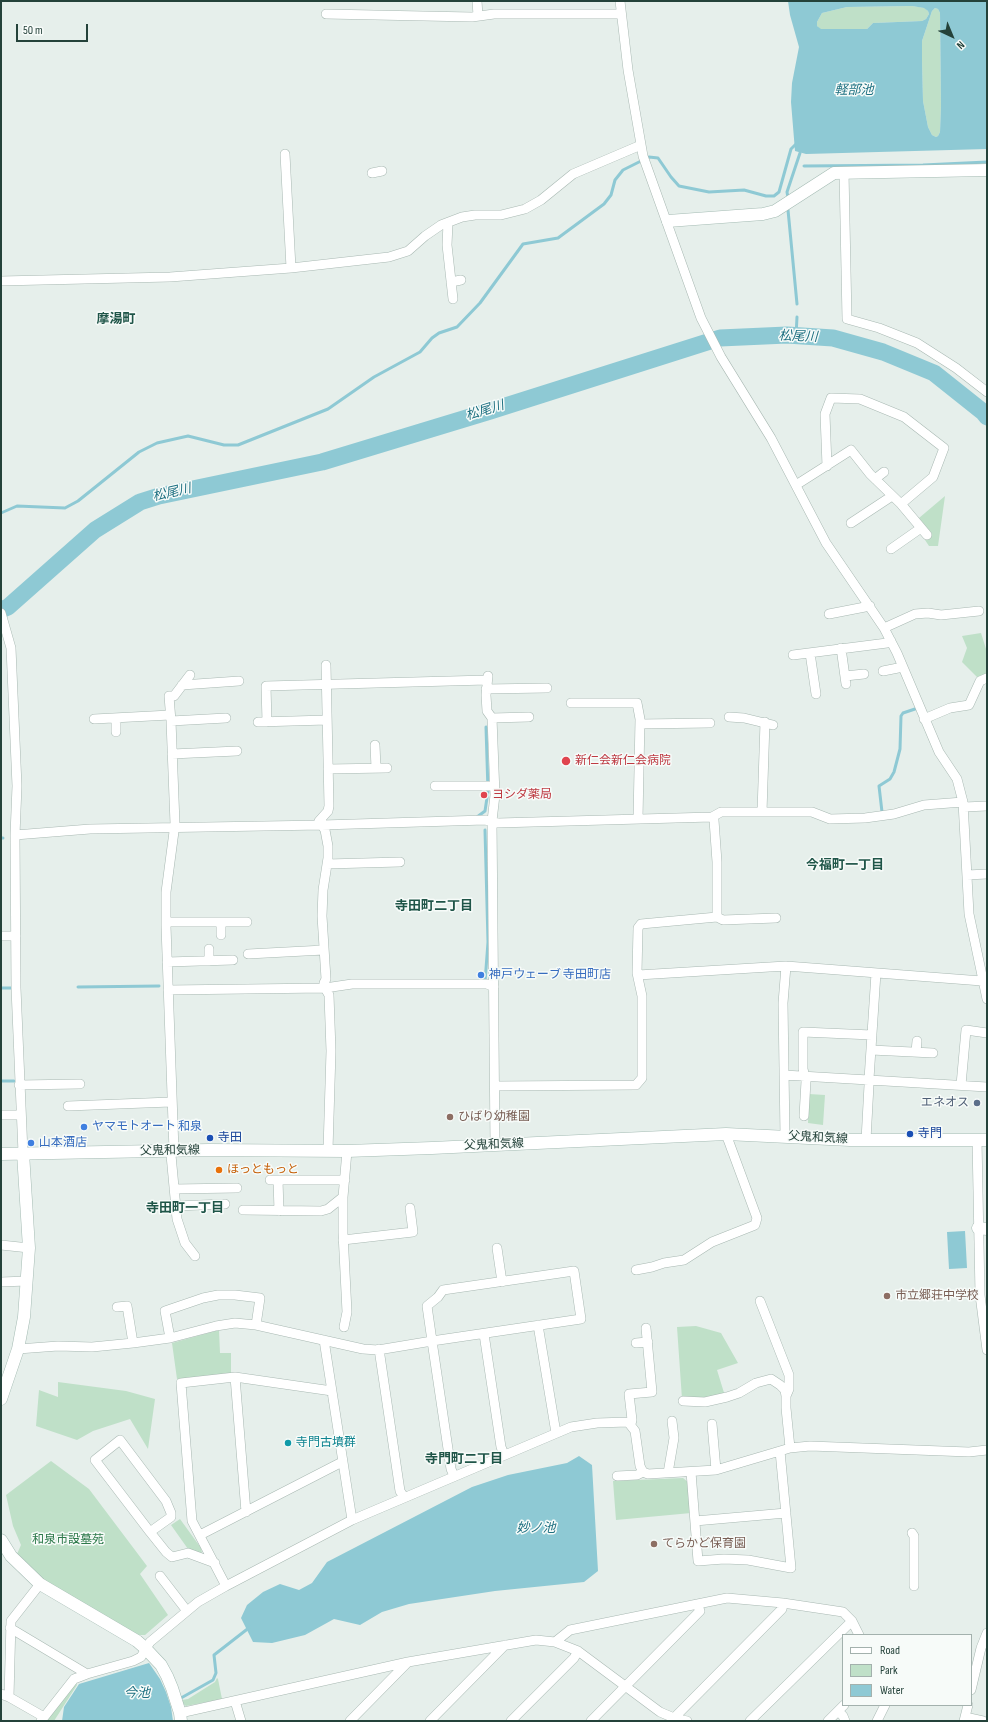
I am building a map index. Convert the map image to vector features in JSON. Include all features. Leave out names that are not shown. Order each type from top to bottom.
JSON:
[{"type":"main road","points":[[668,221],[763,214],[775,211],[826,176],[834,173],[987,170]]},
{"type":"main road","name":"父鬼和気線","points":[[1,1154],[174,1151],[347,1151],[495,1146],[726,1134],[866,1140],[982,1140]]},
{"type":"main road","points":[[1,1399],[18,1349],[24,1317],[29,1248],[23,1153]]},
{"type":"main road","points":[[1,1540],[11,1556],[40,1584],[137,1641],[145,1648],[161,1665],[167,1676],[180,1717]]},
{"type":"street","points":[[477,1],[478,16]]},
{"type":"street","points":[[620,1],[620,14],[628,70],[644,158],[668,221],[703,322],[721,357],[771,438],[826,543],[884,628],[903,667],[939,752],[957,779],[963,804],[969,914],[984,979],[987,999]]},
{"type":"street","points":[[326,14],[478,16],[494,14],[620,14]]},
{"type":"street","points":[[1,281],[170,277],[291,268],[389,257],[408,251],[425,236],[462,217],[475,215],[501,215],[525,209],[541,200],[573,174],[641,145]]},
{"type":"street","points":[[285,154],[291,268]]},
{"type":"street","points":[[372,172],[382,171]]},
{"type":"street","points":[[844,172],[847,319],[879,328],[917,343],[956,368],[987,392]]},
{"type":"street","points":[[448,223],[447,245],[453,299]]},
{"type":"street","points":[[451,282],[461,280]]},
{"type":"street","points":[[827,466],[825,414],[831,398],[860,399],[904,416],[944,448],[933,477],[901,504]]},
{"type":"street","points":[[796,485],[851,450],[875,479],[901,504],[924,531],[891,549]]},
{"type":"street","points":[[875,479],[884,472]]},
{"type":"street","points":[[851,524],[892,496]]},
{"type":"street","points":[[829,614],[870,606]]},
{"type":"street","points":[[884,628],[915,614],[928,613],[935,610],[941,615],[973,608]]},
{"type":"street","points":[[1,613],[4,632],[11,648],[17,786],[15,834],[16,988],[23,1153]]},
{"type":"street","points":[[793,655],[887,643],[890,641]]},
{"type":"street","points":[[841,648],[846,680],[864,674]]},
{"type":"street","points":[[810,652],[809,675],[816,694]]},
{"type":"street","points":[[326,665],[329,806],[328,811],[319,821],[325,830],[328,846],[323,890],[326,979],[324,986],[329,995],[331,1051],[328,1150]]},
{"type":"street","points":[[883,671],[903,667]]},
{"type":"street","points":[[190,675],[174,696],[169,696],[174,828],[166,892],[166,922],[171,1102],[174,1151],[171,1155],[176,1206],[183,1244],[195,1256]]},
{"type":"street","points":[[924,718],[950,708],[969,705],[980,681],[987,678]]},
{"type":"street","points":[[530,679],[530,689]]},
{"type":"street","points":[[182,685],[239,681]]},
{"type":"street","points":[[487,682],[487,711],[492,718],[490,786],[492,821],[495,1146]]},
{"type":"street","points":[[267,722],[266,686],[326,684],[352,688],[487,682],[530,689],[547,688]]},
{"type":"street","points":[[571,703],[587,708],[620,707],[637,703],[640,724],[638,819]]},
{"type":"street","points":[[492,718],[529,717]]},
{"type":"street","points":[[728,717],[744,718],[769,723],[768,769],[762,812]]},
{"type":"street","points":[[94,720],[226,718]]},
{"type":"street","points":[[116,719],[116,732]]},
{"type":"street","points":[[258,722],[327,720]]},
{"type":"street","points":[[690,723],[690,733]]},
{"type":"street","points":[[640,724],[710,723]]},
{"type":"street","points":[[375,745],[376,768]]},
{"type":"street","points":[[172,754],[237,751]]},
{"type":"street","points":[[328,769],[387,768]]},
{"type":"street","points":[[435,786],[490,786]]},
{"type":"street","points":[[15,834],[90,829],[492,821],[498,823],[712,817],[721,812],[812,812],[830,819],[865,818],[894,814],[924,806],[963,804],[987,806]]},
{"type":"street","points":[[712,817],[714,820],[717,862],[717,917]]},
{"type":"street","points":[[327,864],[400,862]]},
{"type":"street","points":[[967,875],[987,874]]},
{"type":"street","points":[[495,1086],[636,1085],[642,1078],[643,1049],[642,996],[638,976],[638,928],[641,924],[717,917],[723,920],[763,914],[776,918]]},
{"type":"street","points":[[166,922],[247,922]]},
{"type":"street","points":[[221,922],[221,935]]},
{"type":"street","points":[[1,936],[16,936]]},
{"type":"street","points":[[209,949],[209,961]]},
{"type":"street","points":[[248,954],[324,950]]},
{"type":"street","points":[[167,962],[233,960]]},
{"type":"street","points":[[638,976],[786,966],[984,979]]},
{"type":"street","points":[[785,1136],[786,1079],[784,1075],[783,1003],[786,966]]},
{"type":"street","points":[[866,1140],[876,973]]},
{"type":"street","points":[[168,990],[352,984],[487,984],[494,987]]},
{"type":"street","points":[[961,1085],[966,1030],[987,1033]]},
{"type":"street","points":[[804,1116],[806,1081],[804,1075],[803,1032],[872,1034]]},
{"type":"street","points":[[916,1052],[917,1042]]},
{"type":"street","points":[[871,1050],[933,1053]]},
{"type":"street","points":[[784,1075],[804,1075],[869,1082],[987,1087]]},
{"type":"street","points":[[19,1085],[80,1084]]},
{"type":"street","points":[[68,1106],[116,1108],[171,1102]]},
{"type":"street","points":[[1,1115],[21,1115]]},
{"type":"street","points":[[636,1270],[684,1260],[712,1242],[755,1225],[758,1218],[726,1134]]},
{"type":"street","points":[[982,1140],[983,1228],[980,1295],[987,1350]]},
{"type":"street","points":[[344,1327],[347,1312],[343,1197],[347,1151]]},
{"type":"street","points":[[279,1211],[274,1180],[345,1180]]},
{"type":"street","points":[[174,1189],[237,1188]]},
{"type":"street","points":[[243,1210],[320,1211],[328,1209],[343,1197]]},
{"type":"street","points":[[176,1206],[225,1204]]},
{"type":"street","points":[[344,1240],[413,1232],[410,1208]]},
{"type":"street","points":[[1,1244],[29,1248]]},
{"type":"street","points":[[497,1248],[502,1282]]},
{"type":"street","points":[[18,1349],[58,1346],[92,1347],[133,1343],[170,1338],[216,1326],[235,1323],[256,1325],[363,1350],[379,1349],[432,1341],[581,1320],[574,1271],[443,1290],[438,1297],[427,1306],[432,1341],[451,1469],[454,1476]]},
{"type":"street","points":[[1,1282],[27,1281]]},
{"type":"street","points":[[170,1338],[165,1311],[203,1298],[218,1295],[235,1295],[260,1298],[256,1325]]},
{"type":"street","points":[[760,1301],[789,1375],[790,1390],[786,1396]]},
{"type":"street","points":[[118,1307],[127,1306],[133,1343]]},
{"type":"street","points":[[538,1326],[556,1433]]},
{"type":"street","points":[[646,1328],[652,1392]]},
{"type":"street","points":[[484,1334],[501,1447],[504,1454]]},
{"type":"street","points":[[324,1340],[352,1520]]},
{"type":"street","points":[[636,1343],[648,1342]]},
{"type":"street","points":[[379,1349],[400,1491],[404,1497]]},
{"type":"street","points":[[226,1586],[192,1521],[181,1383],[235,1377],[332,1391]]},
{"type":"street","points":[[235,1377],[246,1512]]},
{"type":"street","points":[[683,1401],[706,1402],[727,1398],[756,1383],[771,1379],[780,1385],[786,1396],[790,1448]]},
{"type":"street","points":[[662,1392],[629,1394],[632,1420],[631,1424],[635,1431],[640,1466],[643,1472],[648,1474],[716,1470],[790,1448],[810,1446],[969,1452],[987,1450]]},
{"type":"street","points":[[668,1473],[674,1438],[672,1421]]},
{"type":"street","points":[[40,1584],[10,1621],[5,1695],[42,1719],[74,1679],[133,1661],[141,1657],[145,1648],[150,1642],[198,1602],[352,1520],[504,1454],[572,1427],[597,1423],[623,1422],[631,1424]]},
{"type":"street","points":[[712,1424],[716,1470]]},
{"type":"street","points":[[150,1532],[171,1517],[171,1513],[166,1501],[120,1440],[95,1460],[150,1532],[166,1552],[172,1557],[188,1553],[215,1563]]},
{"type":"street","points":[[691,1472],[698,1561],[724,1559],[748,1560],[791,1568],[780,1451]]},
{"type":"street","points":[[200,1536],[342,1462]]},
{"type":"street","points":[[617,1476],[637,1475],[643,1472]]},
{"type":"street","points":[[695,1521],[786,1513]]},
{"type":"street","points":[[912,1533],[914,1536],[914,1586]]},
{"type":"street","points":[[160,1576],[187,1612]]},
{"type":"street","points":[[555,1642],[570,1630],[727,1598],[783,1603],[843,1612],[852,1621],[858,1634]]},
{"type":"street","points":[[672,1720],[782,1609],[783,1603]]},
{"type":"street","points":[[591,1721],[700,1611],[697,1604]]},
{"type":"street","points":[[750,1721],[852,1621]]},
{"type":"street","points":[[10,1628],[87,1674]]},
{"type":"street","points":[[972,1687],[987,1633]]},
{"type":"street","points":[[180,1717],[235,1701],[408,1662],[536,1640],[555,1642],[578,1651],[672,1720],[686,1721]]},
{"type":"street","points":[[430,1721],[505,1645]]},
{"type":"street","points":[[510,1721],[574,1658],[578,1651]]},
{"type":"street","points":[[350,1721],[408,1662]]},
{"type":"street","points":[[235,1701],[241,1721]]},
{"type":"street","points":[[877,1721],[884,1706]]},
{"type":"street","points":[[968,1706],[964,1719],[983,1721]]},
{"type":"street","points":[[828,1721],[841,1708]]},
{"type":"street","points":[[841,1708],[845,1721]]},
{"type":"green space","points":[[912,6],[925,8],[929,14],[926,19],[922,21],[873,23],[867,29],[820,29],[817,26],[817,22],[822,13],[847,7]]},
{"type":"green space","points":[[935,8],[938,9],[940,13],[941,106],[940,132],[936,137],[932,135],[928,127],[923,101],[922,60],[922,41],[932,11]]},
{"type":"green space","points":[[945,496],[938,546],[929,546],[925,540],[932,534],[919,518]]},
{"type":"green space","points":[[981,633],[987,652],[987,675],[979,679],[962,662],[967,648],[962,636]]},
{"type":"green space","points":[[809,1094],[825,1095],[823,1125],[808,1123]]},
{"type":"green space","points":[[696,1326],[721,1333],[738,1363],[717,1370],[725,1396],[710,1400],[682,1399],[677,1327]]},
{"type":"green space","points":[[219,1330],[220,1353],[231,1353],[231,1373],[177,1379],[172,1343]]},
{"type":"green space","points":[[58,1382],[126,1391],[155,1399],[148,1449],[130,1419],[93,1431],[77,1440],[36,1426],[39,1390],[58,1397]]},
{"type":"green space","name":"和泉市設墓苑","points":[[51,1461],[89,1489],[147,1566],[140,1574],[168,1615],[145,1635],[138,1635],[40,1579],[17,1554],[21,1545],[13,1526],[6,1495]]},
{"type":"green space","points":[[683,1478],[689,1483],[691,1513],[616,1520],[613,1481]]},
{"type":"green space","points":[[180,1519],[201,1548],[202,1553],[188,1549],[171,1525]]},
{"type":"green space","points":[[217,1678],[222,1699],[186,1706],[182,1703],[182,1700],[188,1699],[215,1682]]},
{"type":"green space","points":[[76,1683],[77,1685],[54,1721],[46,1721]]},
{"type":"water","name":"軽部池","points":[[788,1],[987,1],[987,149],[806,154],[795,151],[791,102],[792,83],[799,47],[790,15]],"holes":[[[912,6],[924,8],[928,11],[929,14],[926,19],[922,21],[873,23],[867,29],[821,29],[817,26],[817,22],[822,13],[847,7]],[[935,8],[938,9],[940,13],[941,106],[940,132],[936,137],[932,135],[928,127],[923,101],[922,60],[922,41],[932,11]]]},
{"type":"water","points":[[965,1231],[967,1268],[949,1269],[947,1232]]},
{"type":"water","name":"妙ノ池","points":[[579,1456],[592,1465],[598,1571],[584,1582],[495,1591],[409,1604],[382,1612],[360,1625],[334,1619],[305,1635],[272,1643],[253,1642],[241,1618],[247,1605],[263,1592],[280,1584],[299,1590],[312,1583],[327,1562],[472,1487],[508,1475],[567,1463]]},
{"type":"water","name":"今池","points":[[149,1663],[160,1679],[166,1692],[171,1707],[173,1721],[62,1721],[64,1707],[79,1684]]},
{"type":"waterway","points":[[1,513],[17,506],[65,508],[78,501],[139,452],[157,443],[188,436],[224,445],[238,445],[328,409],[374,377],[420,352],[432,338],[439,333],[457,327],[480,303],[523,244],[558,238],[604,204],[611,195],[615,180],[623,170],[649,157],[658,158],[679,186],[709,192],[744,190],[766,196],[774,196],[779,192],[791,149],[797,143]]},
{"type":"waterway","points":[[788,198],[787,192],[800,153]]},
{"type":"waterway","points":[[804,166],[923,165],[987,162]]},
{"type":"waterway","points":[[788,210],[797,304]]},
{"type":"waterway","points":[[796,336],[797,317]]},
{"type":"waterway","name":"松尾川","points":[[1,610],[8,607],[95,530],[140,502],[159,496],[322,462],[490,411],[720,338],[787,335],[833,338],[883,352],[934,373],[983,412],[987,417]]},
{"type":"waterway","points":[[882,812],[879,786],[890,779],[894,772],[900,749],[901,716],[903,713],[915,709]]},
{"type":"waterway","points":[[477,817],[485,811],[488,791],[486,727]]},
{"type":"waterway","points":[[485,830],[488,942],[485,982]]},
{"type":"waterway","points":[[78,987],[159,986]]},
{"type":"waterway","points":[[1,988],[12,988]]},
{"type":"waterway","points":[[1,1081],[14,1081]]},
{"type":"waterway","points":[[181,1698],[213,1680],[216,1673],[214,1655],[250,1627]]},
{"type":"place","name":"新仁会新仁会病院","points":[[566,761]]},
{"type":"place","name":"ヨシダ薬局","points":[[484,795]]},
{"type":"place","name":"神戸ウェーブ 寺田町店","points":[[481,975]]},
{"type":"place","name":"エネオス","points":[[977,1103]]},
{"type":"place","name":"ひばり幼稚園","points":[[450,1117]]},
{"type":"place","name":"ヤマモトオート 和泉","points":[[84,1127]]},
{"type":"place","name":"寺門","points":[[910,1134]]},
{"type":"place","name":"寺田","points":[[210,1138]]},
{"type":"place","name":"山本酒店","points":[[31,1143]]},
{"type":"place","name":"ほっともっと","points":[[219,1170]]},
{"type":"place","name":"市立郷荘中学校","points":[[887,1296]]},
{"type":"place","name":"寺門古墳群","points":[[288,1443]]},
{"type":"place","name":"てらかど保育園","points":[[654,1544]]},
{"type":"district","name":"摩湯町","points":[[116,320]]},
{"type":"district","name":"今福町一丁目","points":[[845,866]]},
{"type":"district","name":"寺田町二丁目","points":[[434,907]]},
{"type":"district","name":"寺田町一丁目","points":[[185,1209]]},
{"type":"district","name":"寺門町二丁目","points":[[464,1460]]}]
